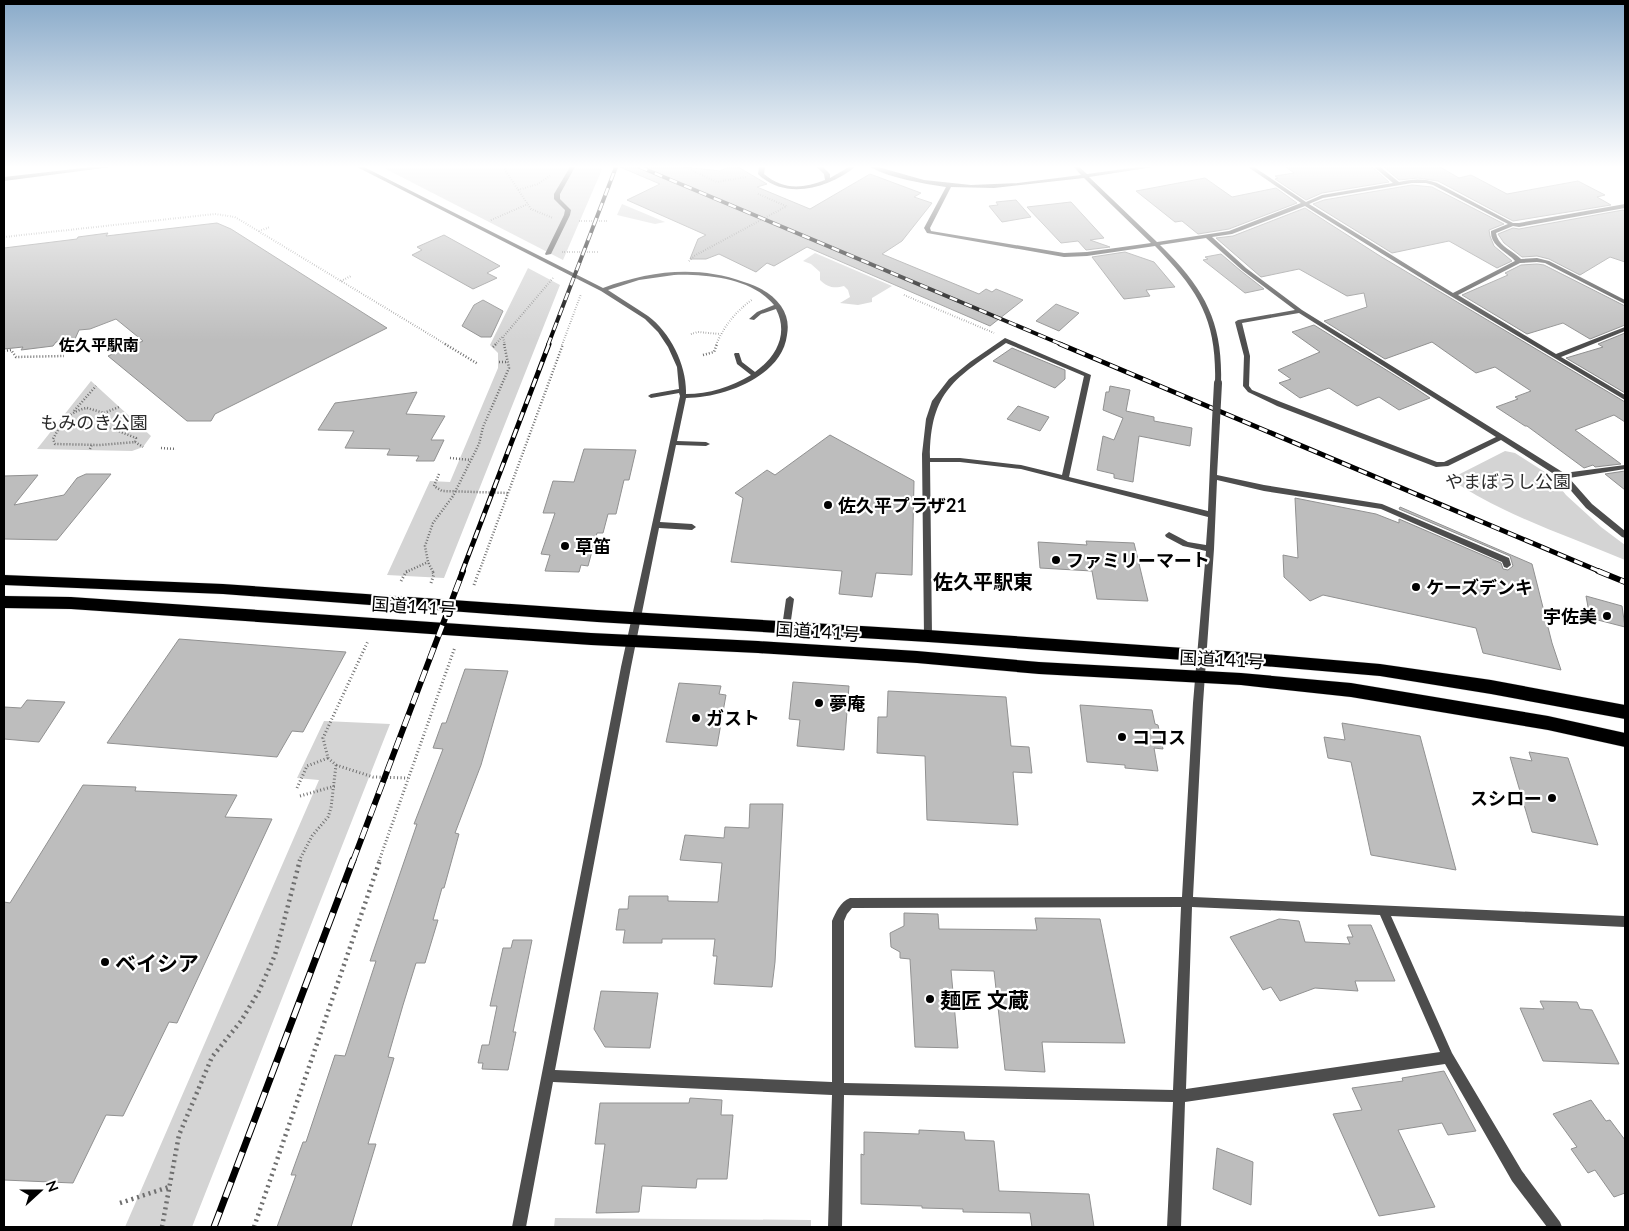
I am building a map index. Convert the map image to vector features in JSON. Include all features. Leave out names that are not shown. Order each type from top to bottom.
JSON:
[{"type":"highway","name":"国道141号","points":[[4,580],[223,589],[588,616],[637,617],[1202,655],[1380,670],[1510,690],[1625,712]]},
{"type":"highway","name":"国道141号","points":[[4,602],[72,603],[632,642],[877,655],[1039,668],[1240,679],[1351,690],[1548,723],[1625,740]]},
{"type":"street","points":[[473,224],[603,290],[647,318],[660,331],[671,347],[680,367],[683,393],[632,642],[519,1227]]},
{"type":"street","points":[[549,253],[562,224]]},
{"type":"street","points":[[929,224],[927,228],[930,232],[937,234],[1064,255],[1087,254],[1207,236],[1240,230],[1253,224]]},
{"type":"street","points":[[1135,224],[1197,290],[1209,315],[1218,352],[1212,515],[1197,712],[1187,903],[1174,1227]]},
{"type":"street","points":[[1337,224],[1625,398]]},
{"type":"street","points":[[1511,224],[1493,232],[1493,235],[1495,241],[1519,261]]},
{"type":"street","points":[[1207,236],[1244,269],[1300,311],[1563,476],[1589,506],[1625,535]]},
{"type":"street","points":[[1454,295],[1519,261],[1537,260],[1547,262],[1625,302]]},
{"type":"street","points":[[603,290],[647,276],[674,273],[706,274],[724,276],[753,287],[764,292],[778,306],[785,322],[784,340],[775,357],[755,375],[741,383],[710,394],[683,393],[651,396]]},
{"type":"street","points":[[752,320],[759,313],[778,306]]},
{"type":"street","points":[[1300,311],[1238,322],[1247,356],[1246,386],[1250,390],[1278,404],[1436,465],[1445,464],[1502,437]]},
{"type":"street","points":[[1556,356],[1625,329]]},
{"type":"street","points":[[928,636],[926,460],[927,433],[931,412],[941,394],[959,374],[1005,340],[1088,375],[1065,479]]},
{"type":"street","points":[[737,354],[739,363],[755,375]]},
{"type":"street","points":[[674,443],[706,444]]},
{"type":"street","points":[[926,460],[986,462],[1021,467],[1212,515]]},
{"type":"street","points":[[1563,476],[1625,468]]},
{"type":"street","points":[[1214,476],[1264,488],[1382,507],[1506,560],[1507,566]]},
{"type":"street","points":[[656,525],[692,527]]},
{"type":"street","points":[[1169,535],[1186,544],[1210,549]]},
{"type":"street","points":[[786,628],[790,599]]},
{"type":"street","points":[[836,1227],[838,921],[843,910],[850,903],[1187,903],[1383,910],[1625,922]]},
{"type":"street","points":[[1383,910],[1448,1056],[1517,1176],[1555,1227]]},
{"type":"street","points":[[549,1076],[838,1089],[1180,1096],[1448,1056]]},
{"type":"path","points":[[4,237],[118,224]]},
{"type":"path","points":[[247,224],[478,364]]},
{"type":"path","points":[[689,261],[694,256],[753,224]]},
{"type":"path","points":[[259,231],[270,226]]},
{"type":"path","points":[[549,253],[599,252]]},
{"type":"path","points":[[341,281],[351,276]]},
{"type":"path","points":[[493,347],[553,277]]},
{"type":"path","points":[[474,585],[581,294]]},
{"type":"path","points":[[704,355],[714,352],[720,334],[729,318],[758,295]]},
{"type":"path","points":[[904,295],[998,335],[1005,340]]},
{"type":"path","points":[[691,334],[698,332],[720,334]]},
{"type":"path","points":[[431,583],[434,574],[428,562],[425,546],[433,523],[455,492],[479,444],[484,427],[509,368],[503,337]]},
{"type":"path","points":[[4,351],[11,350],[16,357],[64,356]]},
{"type":"path","points":[[499,362],[508,362]]},
{"type":"path","points":[[96,386],[58,428],[53,439],[55,444],[111,445],[136,442]]},
{"type":"path","points":[[73,411],[94,408],[104,413],[119,407]]},
{"type":"path","points":[[104,413],[106,426],[136,438],[136,442],[143,447]]},
{"type":"path","points":[[90,449],[92,444]]},
{"type":"path","points":[[56,449],[59,445]]},
{"type":"path","points":[[161,448],[176,449]]},
{"type":"path","points":[[450,458],[471,460]]},
{"type":"path","points":[[439,474],[434,486],[442,491],[508,493]]},
{"type":"path","points":[[401,581],[406,572],[428,562]]},
{"type":"path","points":[[368,641],[323,738],[328,758],[336,765],[373,777],[408,778]]},
{"type":"path","points":[[254,1227],[408,778],[455,647]]},
{"type":"path","points":[[297,788],[307,766],[328,758]]},
{"type":"path","points":[[162,1227],[179,1135],[212,1057],[241,1021],[259,991],[275,955],[300,859],[312,836],[328,817],[336,765]]},
{"type":"path","points":[[300,796],[334,786]]},
{"type":"path","points":[[120,1203],[169,1187]]},
{"type":"green space","points":[[494,224],[578,224],[563,260]]},
{"type":"green space","points":[[815,253],[892,286],[872,298],[872,302],[858,305],[840,303],[850,297],[848,290],[844,286],[831,287],[825,284],[820,280],[820,272],[811,264],[803,261]]},
{"type":"green space","points":[[528,268],[560,285],[444,578],[387,575],[430,481],[450,482],[498,368],[498,353],[490,345]]},
{"type":"green space","name":"もみのき公園","points":[[91,381],[151,436],[143,447],[132,451],[37,449]]},
{"type":"green space","name":"やまぼうし公園","points":[[1505,451],[1515,453],[1551,476],[1566,495],[1601,527],[1625,545],[1625,560],[1513,514],[1470,492],[1450,479]]},
{"type":"green space","points":[[324,721],[390,724],[192,1227],[125,1227],[319,780],[297,778]]},
{"type":"green space","points":[[555,1218],[811,1220],[811,1227],[554,1227]]},
{"type":"building","points":[[205,224],[220,224],[231,229],[387,328],[215,414],[211,421],[187,421],[108,356],[143,341],[116,319],[90,329],[79,330],[75,339],[56,342],[53,346],[21,350],[23,347],[4,349],[4,248],[77,239],[78,237],[108,233],[106,236]]},
{"type":"building","points":[[682,224],[915,224],[902,241],[882,254],[979,294],[986,289],[992,292],[996,289],[1023,300],[990,326],[807,247],[774,266],[767,263],[756,272],[719,254],[706,259],[690,259],[698,239],[706,235]]},
{"type":"building","points":[[1043,224],[1092,224],[1104,238],[1090,240],[1110,247],[1086,250],[1078,241],[1061,243]]},
{"type":"building","points":[[1186,224],[1241,224],[1229,229],[1198,234]]},
{"type":"building","points":[[1263,224],[1331,224],[1380,256],[1625,402],[1625,422],[1614,415],[1575,430],[1621,464],[1595,467],[1593,465],[1584,468],[1527,426],[1496,407],[1518,399],[1515,397],[1531,391],[1495,367],[1476,373],[1432,342],[1385,359],[1324,321],[1367,307],[1364,293],[1347,296],[1299,269],[1261,277],[1216,238],[1233,236]]},
{"type":"building","points":[[1346,224],[1503,224],[1489,230],[1490,236],[1494,246],[1512,261],[1497,268],[1449,241],[1392,253]]},
{"type":"building","points":[[1544,224],[1625,224],[1625,262],[1610,257],[1580,275],[1549,259],[1537,256],[1522,257],[1504,243],[1498,234],[1513,228],[1519,229]]},
{"type":"building","points":[[444,235],[500,266],[487,273],[497,278],[473,289],[412,255],[422,250],[417,247]]},
{"type":"building","points":[[1125,252],[1154,262],[1175,287],[1146,290],[1150,296],[1124,299],[1092,257]]},
{"type":"building","points":[[1221,254],[1264,289],[1245,293],[1203,260],[1208,259],[1205,257]]},
{"type":"building","points":[[1521,265],[1544,265],[1625,306],[1625,325],[1590,339],[1563,323],[1527,334],[1462,295],[1508,275],[1505,273]]},
{"type":"building","points":[[483,300],[503,311],[491,337],[481,337],[462,326],[474,305]]},
{"type":"building","points":[[1056,304],[1079,313],[1059,331],[1036,321]]},
{"type":"building","points":[[1314,325],[1430,398],[1399,410],[1379,397],[1357,406],[1329,388],[1300,398],[1279,383],[1291,379],[1278,370],[1320,352],[1292,332]]},
{"type":"building","points":[[1625,333],[1625,393],[1566,358],[1603,347],[1598,344]]},
{"type":"building","points":[[1012,348],[1065,370],[1065,379],[1055,388],[993,361]]},
{"type":"building","points":[[1110,386],[1130,390],[1126,411],[1154,417],[1154,421],[1192,428],[1190,446],[1139,436],[1133,482],[1114,478],[1114,474],[1097,470],[1103,436],[1114,440],[1123,418],[1103,410],[1106,392],[1109,392]]},
{"type":"building","points":[[417,392],[406,414],[445,416],[431,440],[444,440],[434,461],[416,461],[419,456],[387,455],[390,449],[345,448],[354,431],[318,430],[335,403]]},
{"type":"building","points":[[1018,406],[1049,417],[1040,431],[1007,419]]},
{"type":"building","name":"佐久平プラザ21","points":[[830,435],[914,481],[912,575],[876,573],[872,597],[839,594],[842,571],[731,562],[743,498],[735,493],[767,470],[775,475]]},
{"type":"building","points":[[584,449],[636,450],[629,480],[624,480],[616,514],[608,514],[603,533],[597,533],[588,566],[581,565],[579,572],[545,571],[550,555],[541,554],[555,513],[543,513],[553,481],[574,482]]},
{"type":"building","points":[[1625,471],[1625,490],[1605,474]]},
{"type":"building","points":[[86,474],[111,474],[57,540],[4,539],[4,476],[38,475],[14,505],[64,495],[77,478]]},
{"type":"building","name":"ケーズデンキ","points":[[1295,498],[1376,514],[1399,523],[1399,519],[1501,563],[1503,569],[1508,570],[1513,566],[1510,556],[1399,509],[1400,507],[1532,564],[1552,643],[1561,670],[1483,653],[1476,628],[1323,595],[1310,601],[1284,577],[1283,555],[1298,558]]},
{"type":"building","points":[[1086,541],[1134,543],[1148,601],[1097,599],[1092,571],[1040,568],[1038,542],[1087,545]]},
{"type":"building","name":"宇佐美","points":[[1586,596],[1622,606],[1625,627],[1590,618]]},
{"type":"building","points":[[179,639],[346,652],[303,732],[292,731],[277,757],[107,743]]},
{"type":"building","points":[[465,669],[508,671],[481,765],[455,833],[459,834],[433,920],[438,920],[425,963],[416,963],[388,1057],[394,1058],[368,1144],[376,1144],[351,1227],[277,1227],[296,1175],[291,1175],[303,1142],[306,1142],[335,1055],[345,1056],[376,961],[370,961],[417,824],[414,824],[443,749],[433,748],[442,723],[446,723]]},
{"type":"building","name":"夢庵","points":[[793,682],[849,686],[844,750],[797,746],[800,720],[789,719]]},
{"type":"building","name":"ガスト","points":[[679,683],[721,686],[719,694],[726,695],[717,746],[666,742]]},
{"type":"building","points":[[888,691],[1006,697],[1011,746],[1029,747],[1032,773],[1013,772],[1018,825],[927,820],[925,756],[877,753],[878,717],[887,717]]},
{"type":"building","points":[[27,700],[65,702],[39,742],[4,739],[4,707],[21,708]]},
{"type":"building","name":"ココス","points":[[1080,705],[1152,710],[1155,724],[1158,725],[1163,749],[1154,748],[1158,771],[1125,768],[1125,765],[1087,762]]},
{"type":"building","points":[[1342,723],[1420,736],[1456,870],[1371,855],[1351,762],[1328,758],[1324,737],[1345,740]]},
{"type":"building","name":"スシロー","points":[[1529,752],[1568,758],[1598,845],[1532,832],[1510,757],[1532,761]]},
{"type":"building","name":"ベイシア","points":[[83,785],[136,787],[135,791],[237,795],[225,817],[272,819],[177,1023],[169,1022],[123,1116],[106,1115],[73,1183],[4,1180],[4,902],[10,903]]},
{"type":"building","points":[[750,804],[783,804],[772,987],[714,984],[717,956],[713,956],[715,939],[662,939],[662,943],[623,943],[625,930],[616,930],[619,909],[628,909],[629,896],[668,896],[668,901],[718,902],[722,863],[680,860],[685,835],[724,838],[725,827],[749,828]]},
{"type":"building","points":[[904,913],[938,914],[939,929],[1037,930],[1035,918],[1100,919],[1125,1043],[1042,1042],[1045,1072],[1005,1070],[994,971],[951,970],[958,1048],[915,1047],[910,959],[900,958],[900,952],[891,947],[890,933],[904,926]]},
{"type":"building","points":[[1279,919],[1299,921],[1305,942],[1350,944],[1347,937],[1353,937],[1348,925],[1371,925],[1395,981],[1355,981],[1358,991],[1315,988],[1280,1001],[1271,987],[1263,990],[1230,937]]},
{"type":"building","points":[[513,940],[532,940],[513,1032],[516,1032],[508,1070],[482,1069],[483,1063],[478,1063],[482,1045],[489,1045],[497,1006],[490,1006],[503,948],[511,948]]},
{"type":"building","points":[[601,991],[658,993],[650,1048],[605,1047],[594,1029]]},
{"type":"building","points":[[1540,1001],[1577,1002],[1580,1009],[1592,1010],[1619,1064],[1543,1061],[1520,1008],[1544,1009]]},
{"type":"building","points":[[1444,1071],[1476,1131],[1448,1135],[1442,1123],[1398,1130],[1435,1207],[1379,1216],[1333,1114],[1362,1110],[1352,1088],[1403,1081],[1402,1078]]},
{"type":"building","points":[[690,1098],[722,1100],[721,1115],[733,1115],[727,1179],[697,1179],[696,1188],[642,1186],[639,1212],[596,1213],[605,1144],[595,1144],[600,1103],[689,1103]]},
{"type":"building","points":[[1591,1100],[1606,1121],[1610,1120],[1625,1140],[1625,1193],[1614,1197],[1595,1170],[1588,1173],[1571,1149],[1577,1147],[1553,1114]]},
{"type":"building","points":[[919,1130],[964,1132],[965,1140],[994,1141],[999,1191],[1089,1194],[1094,1227],[1032,1227],[1030,1213],[963,1212],[963,1209],[861,1204],[861,1154],[864,1155],[864,1132],[919,1134]]},
{"type":"building","points":[[1217,1148],[1253,1162],[1251,1205],[1213,1189]]},
{"type":"railway","points":[[548,345],[594,224]]},
{"type":"railway","points":[[777,224],[1063,345]]},
{"type":"railway","points":[[462,572],[549,344]]},
{"type":"railway","points":[[1060,344],[1601,572]]},
{"type":"railway","points":[[353,861],[463,571]]},
{"type":"railway","points":[[1598,571],[1625,582]]},
{"type":"railway","points":[[214,1227],[353,860]]},
{"type":"place","name":"佐久平プラザ21","points":[[828,505]]},
{"type":"place","name":"草笛","points":[[565,546]]},
{"type":"place","name":"ファミリーマート","points":[[1056,560]]},
{"type":"place","name":"ケーズデンキ","points":[[1416,587]]},
{"type":"place","name":"宇佐美","points":[[1607,616]]},
{"type":"place","name":"夢庵","points":[[819,703]]},
{"type":"place","name":"ガスト","points":[[696,718]]},
{"type":"place","name":"ココス","points":[[1122,737]]},
{"type":"place","name":"スシロー","points":[[1552,798]]},
{"type":"place","name":"ベイシア","points":[[105,962]]},
{"type":"place","name":"麺匠 文蔵","points":[[930,999]]},
{"type":"district","name":"佐久平駅南","points":[[99,344]]},
{"type":"district","name":"佐久平駅東","points":[[983,581]]}]
